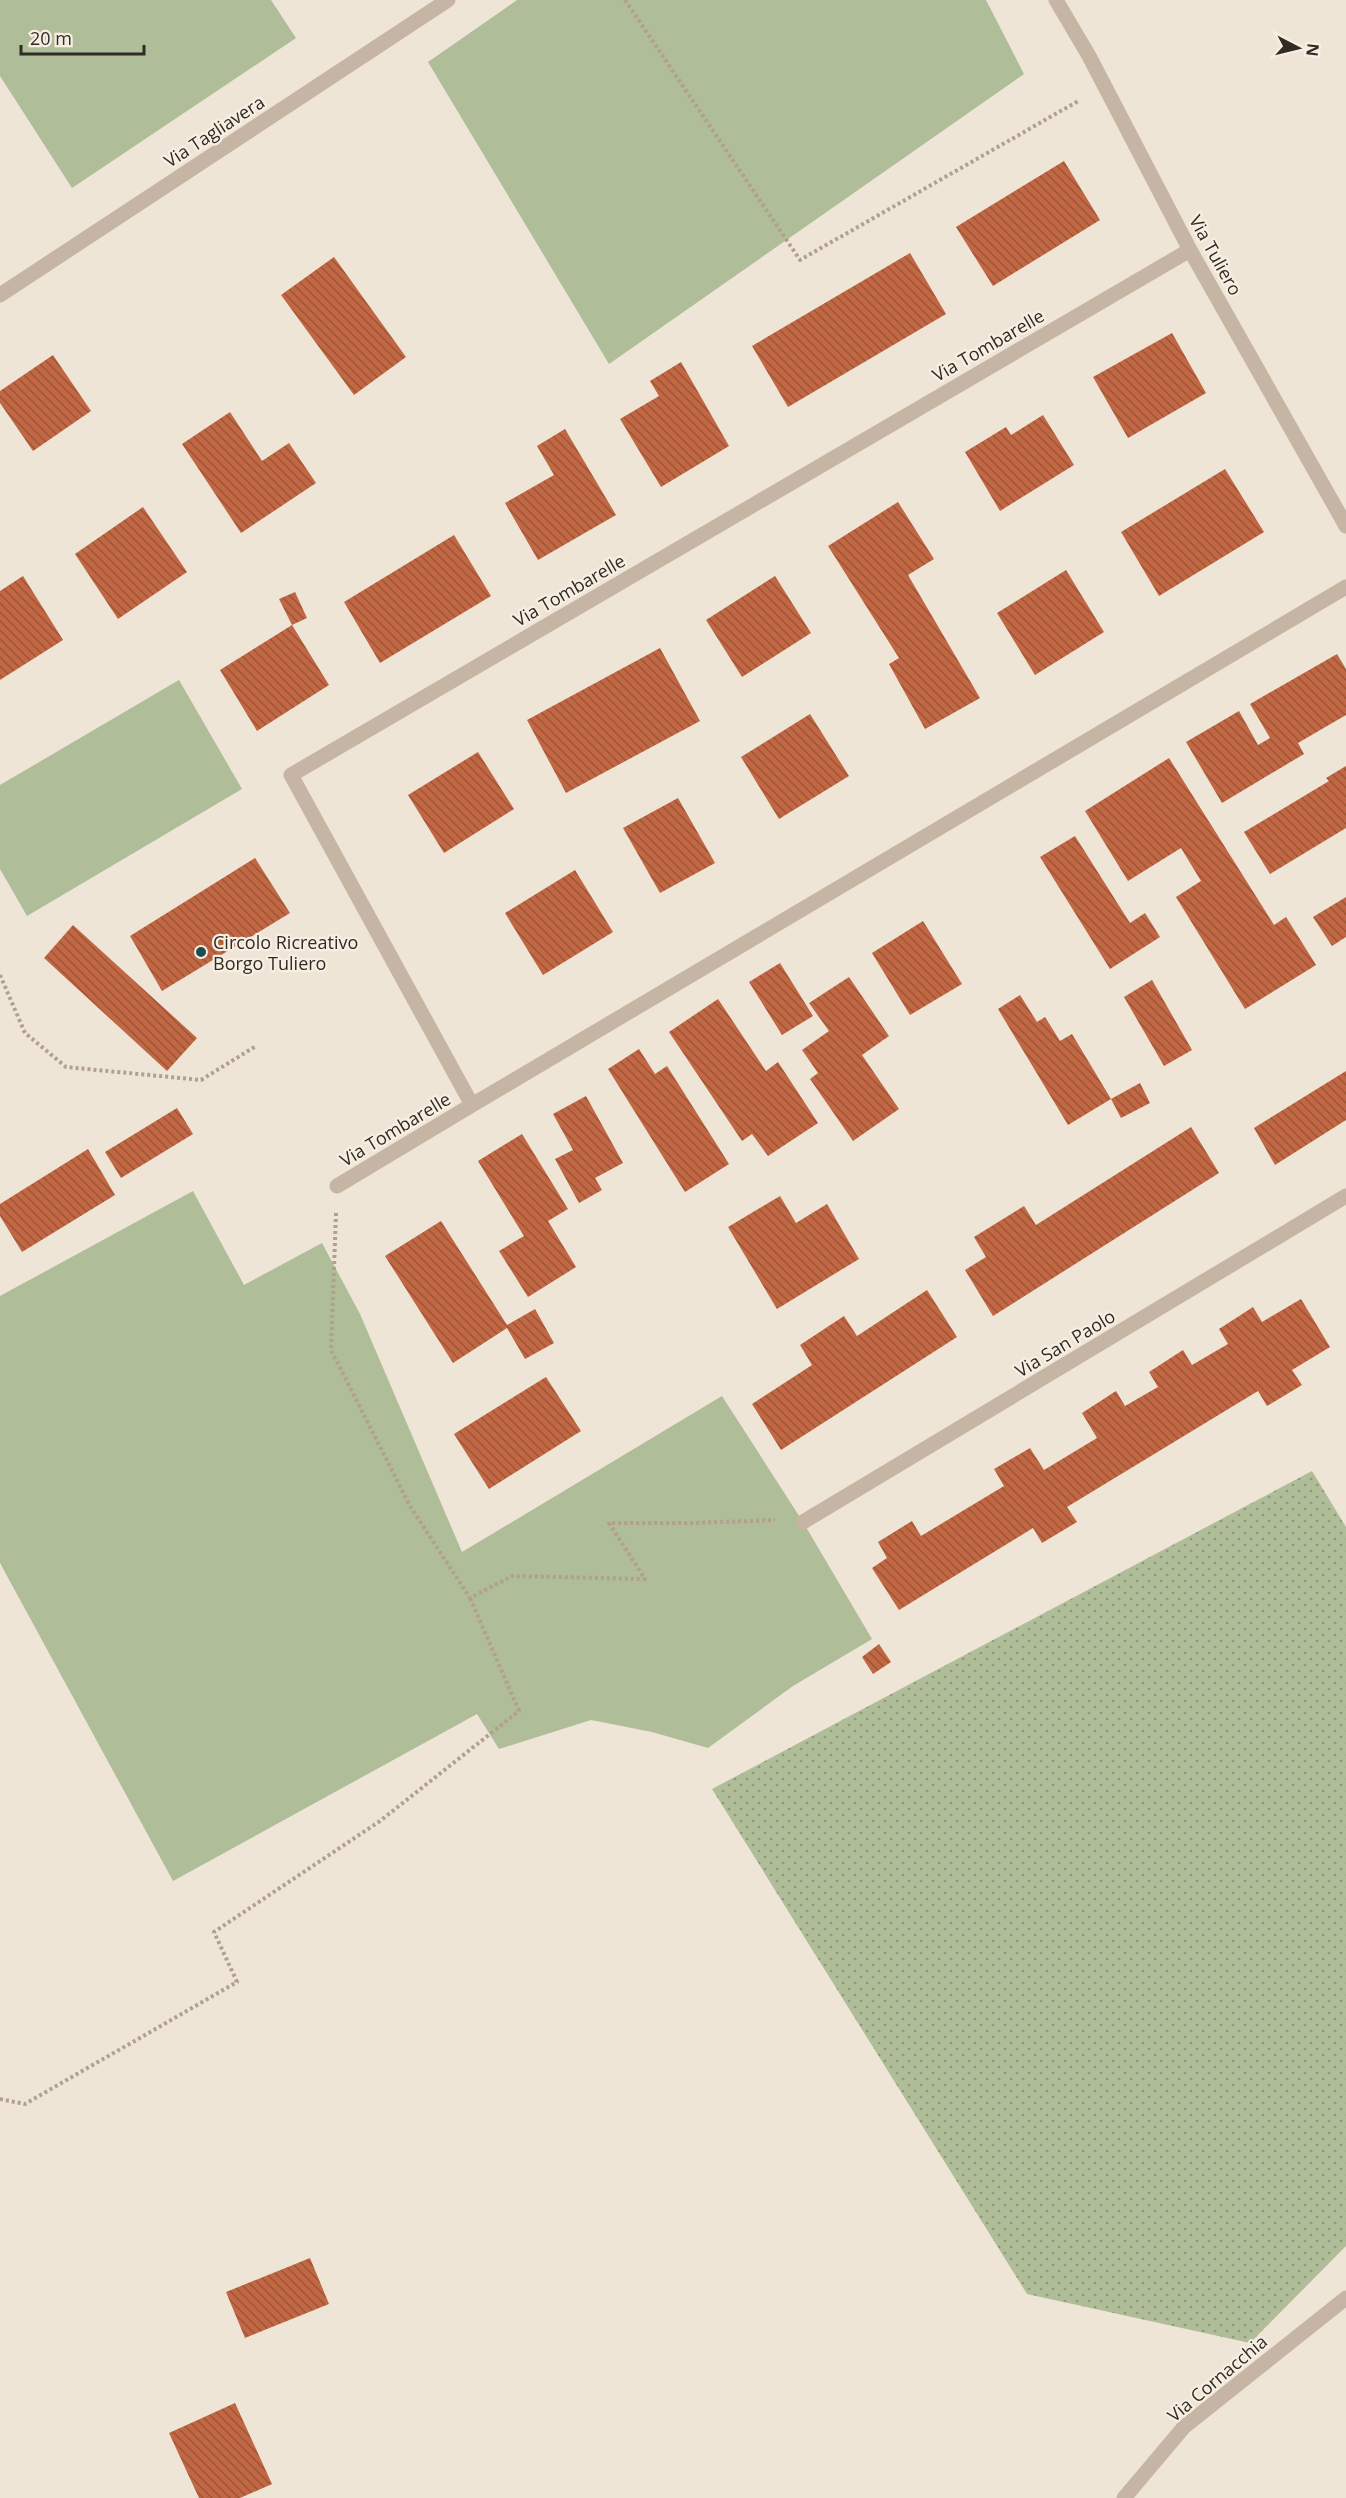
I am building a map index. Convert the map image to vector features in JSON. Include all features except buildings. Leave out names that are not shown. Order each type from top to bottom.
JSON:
[{"type":"street","name":"Via Tagliavera","points":[[0,295],[448,0]]},
{"type":"street","name":"Via Tuliero","points":[[1056,0],[1190,250],[1346,526]]},
{"type":"street","name":"Via Tombarelle","points":[[472,1105],[291,775],[1190,250]]},
{"type":"street","name":"Via Tombarelle","points":[[337,1186],[1346,587]]},
{"type":"street","name":"Via San Paolo","points":[[803,1522],[1346,1196]]},
{"type":"street","name":"Via Cornacchia","points":[[1124,2498],[1184,2427],[1346,2298]]},
{"type":"path","points":[[625,0],[800,260],[1104,86]]},
{"type":"path","points":[[0,975],[25,1033],[66,1067],[201,1080],[256,1046]]},
{"type":"path","points":[[0,2099],[25,2104],[237,1982],[214,1932],[380,1821],[519,1711],[470,1598],[410,1506],[331,1350],[337,1186]]},
{"type":"path","points":[[470,1598],[512,1575],[645,1580],[609,1523],[783,1520],[803,1522]]},
{"type":"green space","points":[[0,0],[271,0],[296,38],[72,188],[0,76]]},
{"type":"green space","points":[[517,0],[986,0],[1024,74],[609,364],[428,62]]},
{"type":"green space","points":[[179,680],[242,789],[27,916],[0,869],[0,785]]},
{"type":"green space","points":[[193,1191],[244,1285],[322,1243],[360,1314],[462,1552],[722,1396],[803,1522],[872,1639],[793,1686],[708,1748],[652,1732],[591,1720],[499,1749],[477,1714],[173,1881],[0,1563],[0,1296]]},
{"type":"green space","points":[[1312,1471],[1346,1527],[1346,2246],[1250,2343],[1027,2294],[712,1789]]},
{"type":"place","name":"Circolo Ricreativo Borgo Tuliero","points":[[201,952]]}]
